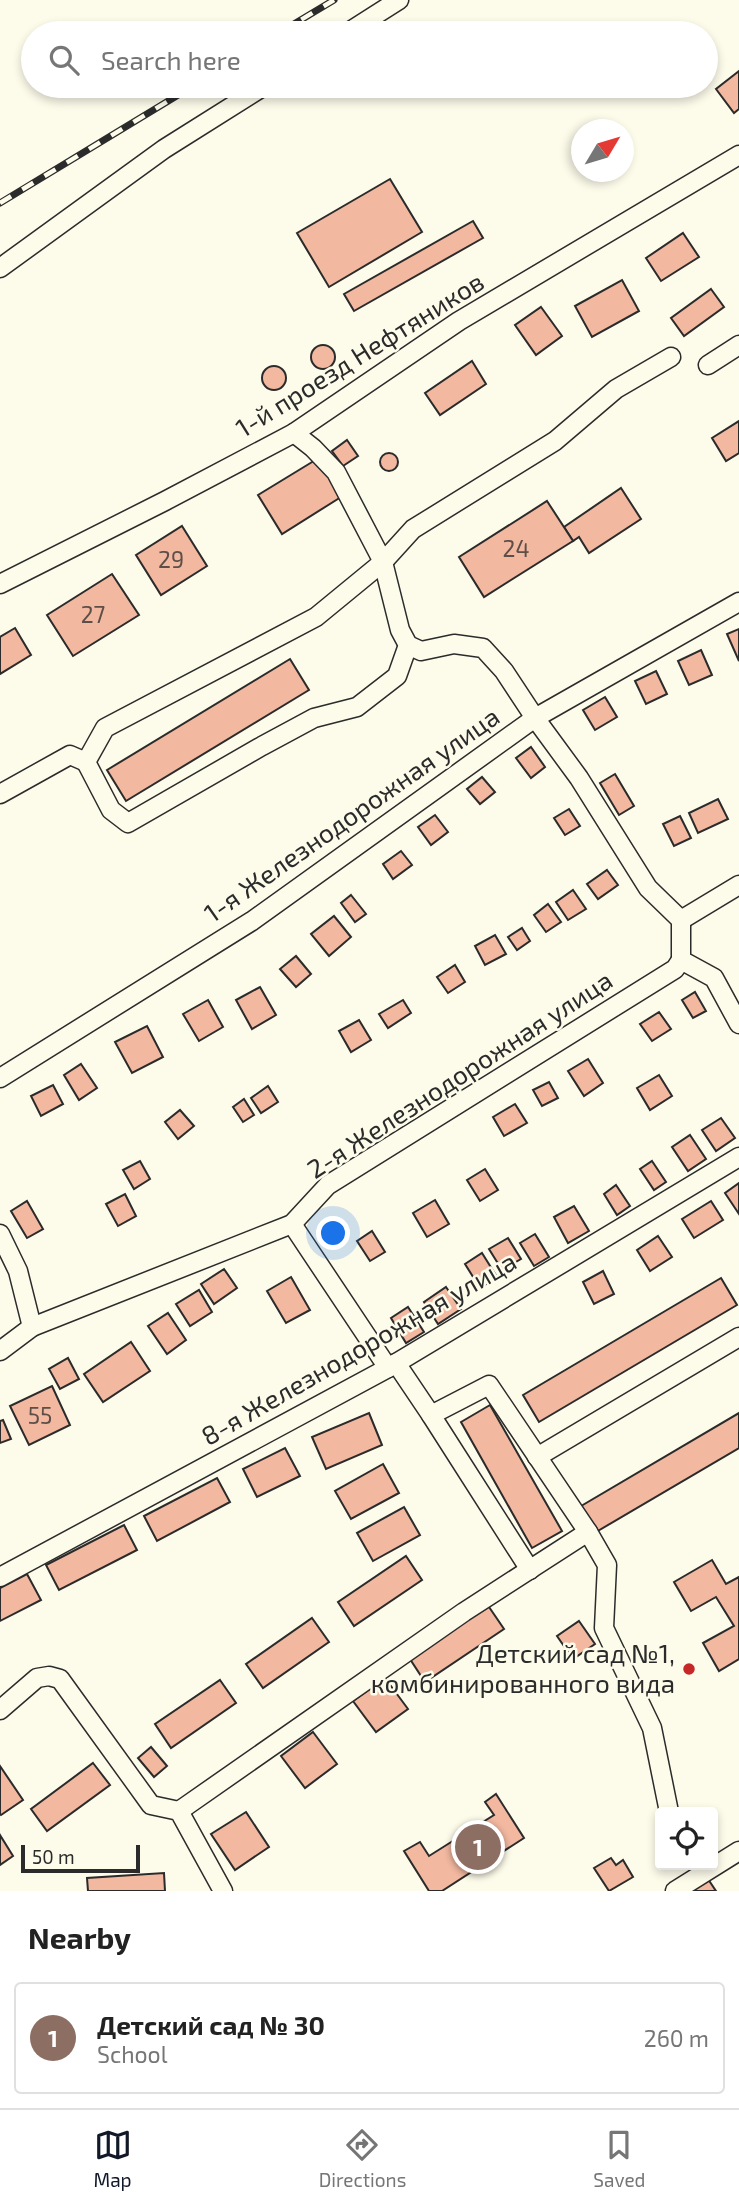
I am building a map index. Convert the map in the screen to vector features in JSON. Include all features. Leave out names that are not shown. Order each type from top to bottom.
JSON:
[{"type":"street","points":[[365,21],[399,0]]},
{"type":"street","points":[[0,268],[164,149],[245,98]]},
{"type":"street","name":"1-й проезд Нефтяников","points":[[0,584],[294,433],[459,321],[739,156]]},
{"type":"street","points":[[708,365],[739,345]]},
{"type":"street","points":[[86,762],[106,728],[316,617],[383,562],[413,529],[555,441],[616,389],[671,358]]},
{"type":"street","points":[[294,433],[336,472],[383,562],[401,630],[408,645],[421,651],[454,644],[482,648],[504,671],[579,778],[648,888],[681,920],[681,960],[714,978],[739,1024]]},
{"type":"street","name":"1-я Железнодорожная улица","points":[[0,1079],[252,922],[535,718],[739,602]]},
{"type":"street","points":[[0,794],[70,755],[86,762],[111,810],[128,824],[314,718],[357,707],[397,676],[408,645]]},
{"type":"street","points":[[681,920],[739,885]]},
{"type":"street","name":"2-я Железнодорожная улица","points":[[0,1351],[32,1327],[292,1224],[328,1185],[674,969],[681,960]]},
{"type":"street","name":"8-я Железнодорожная улица","points":[[0,1577],[392,1366],[739,1157]]},
{"type":"street","points":[[292,1224],[392,1366],[431,1415],[530,1570]]},
{"type":"street","points":[[0,1234],[18,1271],[32,1327]]},
{"type":"street","points":[[537,1457],[739,1337]]},
{"type":"street","points":[[431,1415],[489,1385],[588,1532],[607,1565],[604,1628],[652,1728],[668,1807]]},
{"type":"street","points":[[0,1710],[37,1678],[49,1676],[60,1679],[151,1805],[179,1811],[464,1612],[588,1532]]},
{"type":"street","points":[[179,1811],[223,1891]]},
{"type":"street","points":[[718,1861],[739,1851]]},
{"type":"street","points":[[675,1891],[701,1870]]},
{"type":"building","points":[[739,71],[739,109],[734,113],[718,92],[718,87]]},
{"type":"building","points":[[390,179],[422,232],[329,287],[297,233]]},
{"type":"building","points":[[473,221],[483,238],[354,311],[344,294]]},
{"type":"building","points":[[683,233],[699,257],[661,281],[646,258]]},
{"type":"building","points":[[622,280],[639,311],[592,337],[575,306]]},
{"type":"building","points":[[711,289],[724,307],[684,336],[671,318]]},
{"type":"building","points":[[541,307],[562,336],[536,355],[515,325]]},
{"type":"building","points":[[323,345],[334,352],[335,357],[328,368],[323,369],[312,362],[311,357],[318,346]]},
{"type":"building","points":[[472,361],[486,384],[440,415],[425,393]]},
{"type":"building","points":[[274,366],[285,373],[286,378],[279,389],[274,390],[263,383],[262,378],[269,367]]},
{"type":"building","points":[[739,421],[739,453],[726,461],[712,438]]},
{"type":"building","points":[[347,440],[358,456],[343,466],[332,451]]},
{"type":"building","points":[[389,453],[395,456],[398,462],[395,468],[389,471],[383,468],[380,462],[383,456]]},
{"type":"building","points":[[317,459],[341,497],[282,534],[258,495]]},
{"type":"building","points":[[621,488],[641,519],[589,553],[579,537],[573,541],[564,527]]},
{"type":"building","points":[[547,501],[573,541],[484,597],[459,557]]},
{"type":"building","points":[[182,526],[207,566],[161,595],[136,555]]},
{"type":"building","points":[[112,574],[139,615],[73,656],[47,615]]},
{"type":"building","points":[[15,628],[31,655],[0,674],[0,637]]},
{"type":"building","points":[[739,629],[739,661],[727,634]]},
{"type":"building","points":[[701,650],[712,675],[689,685],[678,661]]},
{"type":"building","points":[[290,659],[309,690],[126,801],[107,770]]},
{"type":"building","points":[[656,671],[667,694],[646,704],[635,681]]},
{"type":"building","points":[[605,697],[617,717],[595,730],[583,710]]},
{"type":"building","points":[[531,747],[545,767],[531,778],[516,758]]},
{"type":"building","points":[[615,774],[634,806],[619,815],[600,783]]},
{"type":"building","points":[[482,777],[495,792],[480,804],[467,789]]},
{"type":"building","points":[[718,799],[728,819],[698,833],[689,813]]},
{"type":"building","points":[[569,809],[580,826],[565,835],[554,818]]},
{"type":"building","points":[[435,815],[448,832],[431,845],[418,827]]},
{"type":"building","points":[[680,816],[691,838],[674,846],[663,824]]},
{"type":"building","points":[[401,851],[412,865],[393,879],[383,864]]},
{"type":"building","points":[[607,870],[618,885],[598,899],[587,884]]},
{"type":"building","points":[[573,890],[586,909],[568,920],[556,902]]},
{"type":"building","points":[[351,895],[366,914],[355,922],[341,903]]},
{"type":"building","points":[[548,904],[561,922],[546,932],[534,915]]},
{"type":"building","points":[[334,916],[351,937],[329,956],[311,934]]},
{"type":"building","points":[[522,928],[530,941],[517,950],[508,937]]},
{"type":"building","points":[[495,935],[506,954],[485,965],[475,946]]},
{"type":"building","points":[[296,956],[311,974],[296,987],[280,969]]},
{"type":"building","points":[[455,965],[465,982],[448,993],[437,977]]},
{"type":"building","points":[[260,987],[276,1015],[252,1029],[236,1000]]},
{"type":"building","points":[[695,992],[706,1011],[693,1018],[682,1000]]},
{"type":"building","points":[[208,1000],[223,1027],[199,1041],[183,1014]]},
{"type":"building","points":[[403,1000],[411,1013],[388,1028],[379,1014]]},
{"type":"building","points":[[659,1012],[671,1029],[652,1041],[640,1024]]},
{"type":"building","points":[[359,1020],[371,1040],[351,1052],[339,1031]]},
{"type":"building","points":[[147,1026],[163,1057],[132,1073],[115,1042]]},
{"type":"building","points":[[588,1059],[603,1083],[584,1096],[568,1071]]},
{"type":"building","points":[[81,1064],[97,1088],[79,1100],[64,1075]]},
{"type":"building","points":[[659,1075],[672,1096],[650,1110],[637,1088]]},
{"type":"building","points":[[549,1082],[558,1098],[542,1106],[533,1090]]},
{"type":"building","points":[[53,1085],[63,1104],[41,1116],[31,1096]]},
{"type":"building","points":[[268,1086],[278,1102],[261,1113],[251,1098]]},
{"type":"building","points":[[244,1099],[254,1115],[243,1122],[233,1107]]},
{"type":"building","points":[[515,1104],[527,1123],[504,1136],[493,1117]]},
{"type":"building","points":[[180,1110],[194,1126],[178,1139],[165,1122]]},
{"type":"building","points":[[721,1118],[735,1138],[716,1151],[702,1130]]},
{"type":"building","points":[[690,1135],[706,1159],[688,1171],[672,1147]]},
{"type":"building","points":[[140,1161],[150,1179],[134,1189],[123,1170]]},
{"type":"building","points":[[652,1161],[666,1182],[654,1190],[640,1169]]},
{"type":"building","points":[[485,1169],[498,1190],[480,1201],[467,1180]]},
{"type":"building","points":[[739,1183],[739,1214],[725,1193]]},
{"type":"building","points":[[616,1185],[630,1206],[617,1215],[604,1194]]},
{"type":"building","points":[[125,1194],[136,1216],[118,1226],[106,1204]]},
{"type":"building","points":[[435,1200],[449,1224],[427,1237],[413,1213]]},
{"type":"building","points":[[27,1201],[43,1229],[27,1238],[11,1211]]},
{"type":"building","points":[[711,1201],[723,1220],[694,1238],[682,1219]]},
{"type":"building","points":[[574,1206],[589,1231],[568,1243],[554,1217]]},
{"type":"building","points":[[372,1231],[385,1252],[370,1261],[357,1241]]},
{"type":"building","points":[[535,1234],[549,1257],[534,1266],[520,1243]]},
{"type":"building","points":[[658,1236],[672,1257],[650,1271],[637,1250]]},
{"type":"building","points":[[508,1238],[521,1259],[502,1270],[489,1249]]},
{"type":"building","points":[[482,1253],[497,1277],[480,1288],[465,1264]]},
{"type":"building","points":[[224,1269],[237,1288],[214,1304],[201,1284]]},
{"type":"building","points":[[603,1271],[614,1294],[594,1304],[583,1282]]},
{"type":"building","points":[[291,1277],[310,1310],[286,1323],[267,1291]]},
{"type":"building","points":[[721,1278],[737,1305],[539,1422],[523,1395]]},
{"type":"building","points":[[446,1287],[461,1309],[438,1324],[424,1302]]},
{"type":"building","points":[[199,1290],[212,1312],[190,1326],[176,1304]]},
{"type":"building","points":[[408,1307],[424,1332],[406,1343],[391,1318]]},
{"type":"building","points":[[168,1313],[186,1340],[167,1354],[148,1326]]},
{"type":"building","points":[[131,1342],[150,1371],[103,1402],[84,1374]]},
{"type":"building","points":[[68,1358],[79,1379],[60,1389],[49,1369]]},
{"type":"building","points":[[52,1386],[70,1425],[29,1445],[10,1406]]},
{"type":"building","points":[[490,1405],[562,1531],[532,1548],[461,1422]]},
{"type":"building","points":[[369,1413],[382,1445],[326,1469],[312,1437]]},
{"type":"building","points":[[739,1413],[739,1448],[591,1535],[576,1509]]},
{"type":"building","points":[[3,1420],[11,1439],[0,1443],[0,1421]]},
{"type":"building","points":[[285,1448],[300,1476],[257,1497],[243,1469]]},
{"type":"building","points":[[383,1464],[399,1493],[351,1519],[335,1491]]},
{"type":"building","points":[[217,1478],[230,1502],[157,1541],[144,1516]]},
{"type":"building","points":[[404,1507],[420,1535],[373,1561],[357,1533]]},
{"type":"building","points":[[124,1525],[137,1550],[59,1590],[46,1565]]},
{"type":"building","points":[[406,1556],[422,1580],[354,1626],[338,1602]]},
{"type":"building","points":[[712,1560],[726,1584],[739,1577],[739,1659],[719,1671],[703,1643],[734,1626],[716,1597],[691,1611],[674,1582]]},
{"type":"building","points":[[27,1574],[41,1600],[0,1621],[0,1588]]},
{"type":"building","points":[[487,1604],[504,1629],[425,1682],[408,1656]]},
{"type":"building","points":[[312,1618],[329,1642],[263,1688],[246,1664]]},
{"type":"building","points":[[579,1621],[595,1644],[573,1659],[557,1636]]},
{"type":"building","points":[[385,1678],[408,1709],[376,1732],[353,1701]]},
{"type":"building","points":[[220,1680],[236,1703],[171,1748],[155,1724]]},
{"type":"building","points":[[313,1732],[337,1764],[305,1788],[281,1756]]},
{"type":"building","points":[[151,1747],[167,1766],[154,1777],[138,1758]]},
{"type":"building","points":[[93,1763],[110,1785],[47,1831],[31,1809]]},
{"type":"building","points":[[0,1766],[23,1800],[1,1815],[0,1814]]},
{"type":"building","points":[[496,1794],[524,1838],[442,1891],[429,1891],[404,1851],[420,1842],[429,1856],[494,1815],[485,1802]]},
{"type":"building","points":[[246,1812],[269,1847],[235,1870],[211,1834]]},
{"type":"building","points":[[0,1835],[13,1856],[0,1865]]},
{"type":"building","points":[[611,1858],[616,1865],[623,1860],[633,1877],[609,1891],[594,1868]]},
{"type":"building","points":[[164,1873],[165,1891],[88,1891],[87,1878]]},
{"type":"building","points":[[708,1879],[716,1891],[691,1891]]},
{"type":"railway","points":[[299,21],[334,0]]},
{"type":"railway","points":[[0,203],[173,98]]},
{"type":"place","name":"Детский сад №1, комбинированного вида","points":[[689,1669]]},
{"type":"place","name":"Детский сад № 30","points":[[478,1847]]}]
